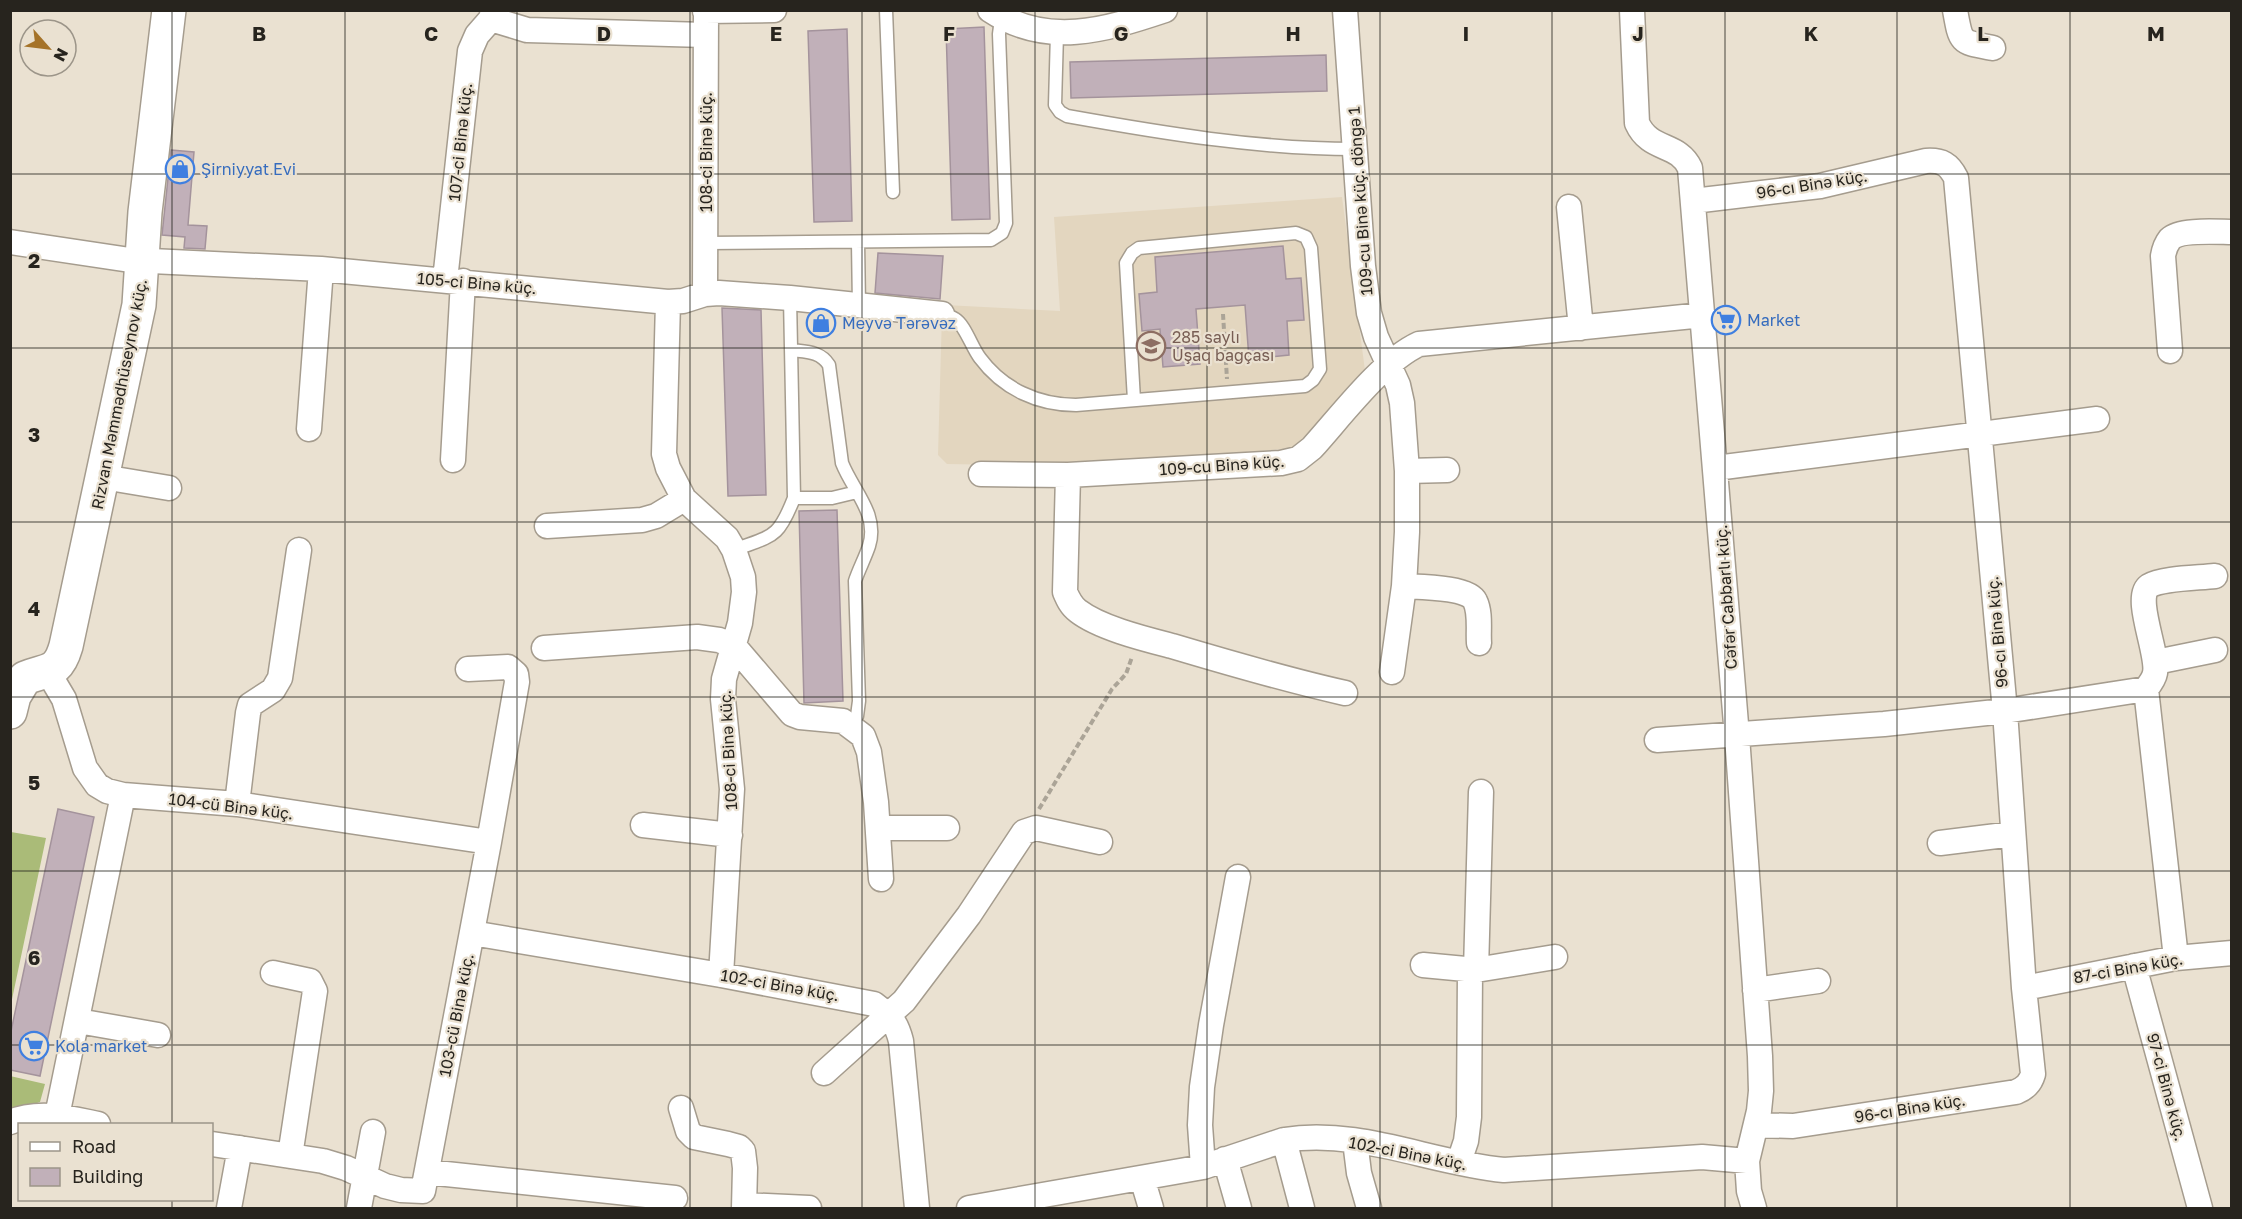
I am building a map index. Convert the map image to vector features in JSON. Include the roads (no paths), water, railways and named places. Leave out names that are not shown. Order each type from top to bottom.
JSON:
[{"type":"street","name":"Rizvan Məmmədhüseynov küç.","points":[[10,712],[14,696],[28,672],[57,667],[63,658],[66,646],[139,305],[145,212],[169,10]]},
{"type":"street","points":[[492,15],[527,30],[705,19],[774,10]]},
{"type":"street","points":[[996,15],[1019,27],[1057,33],[1081,32],[1127,16],[1165,10]]},
{"type":"street","name":"109-cu Binə küç. döngə 1","points":[[1345,10],[1363,266],[1376,337],[1398,385],[1402,403],[1407,471],[1404,586],[1392,672]]},
{"type":"street","name":"Cəfər Cabbarlı küç.","points":[[1632,10],[1637,123],[1642,134],[1650,141],[1681,155],[1687,160],[1690,168],[1716,468],[1755,990],[1761,1092],[1747,1161],[1749,1191],[1754,1209]]},
{"type":"street","points":[[1955,10],[1961,38],[1967,43],[1993,48]]},
{"type":"street","name":"107-ci Binə küç.","points":[[453,460],[454,280],[470,51],[477,35],[492,15]]},
{"type":"street","name":"108-ci Binə küç.","points":[[705,19],[707,243],[705,294]]},
{"type":"street","name":"96-cı Binə küç.","points":[[1693,201],[1820,186],[1926,161],[1940,160],[1951,167],[1956,178],[2005,711],[2024,988],[2033,1074],[2031,1081],[2024,1089],[1792,1126],[1756,1125]]},
{"type":"street","points":[[1569,207],[1581,328]]},
{"type":"street","points":[[2170,351],[2163,256],[2166,245],[2172,237],[2182,233],[2232,232]]},
{"type":"street","name":"105-ci Binə küç.","points":[[10,242],[143,261],[321,269],[668,302],[719,293],[942,314]]},
{"type":"street","points":[[309,429],[321,269]]},
{"type":"street","name":"108-ci Binə küç.","points":[[668,302],[664,454],[668,468],[684,499],[727,538],[734,550],[743,577],[744,592],[734,646],[724,679],[723,699],[732,789],[721,975]]},
{"type":"street","name":"109-cu Binə küç.","points":[[981,474],[1068,475],[1281,463],[1298,459],[1312,448],[1389,364],[1404,351],[1419,344],[1703,315]]},
{"type":"street","points":[[1716,468],[2097,419]]},
{"type":"street","points":[[1407,471],[1447,470]]},
{"type":"street","points":[[1068,475],[1065,592],[1071,605],[1079,612],[1108,626],[1141,637],[1274,676],[1345,693]]},
{"type":"street","points":[[103,477],[169,488]]},
{"type":"street","points":[[547,526],[642,520],[656,516],[684,499]]},
{"type":"street","points":[[237,804],[250,705],[273,690],[280,678],[299,550]]},
{"type":"street","points":[[1657,740],[1884,724],[2005,711],[2146,689],[2152,682],[2156,662],[2144,609],[2144,592],[2147,587],[2156,583],[2215,576]]},
{"type":"street","points":[[1404,586],[1465,592],[1474,598],[1477,607],[1479,643]]},
{"type":"street","points":[[544,648],[697,637],[720,640],[734,646],[792,714],[800,717],[843,721],[852,726],[863,736],[868,752],[879,828],[881,879]]},
{"type":"street","points":[[2156,662],[2215,650]]},
{"type":"street","name":"103-cü Binə küç.","points":[[424,1190],[517,682],[516,675],[508,667],[468,669]]},
{"type":"street","name":"104-cü Binə küç.","points":[[28,672],[64,699],[85,768],[97,785],[107,791],[123,795],[237,804],[489,842]]},
{"type":"street","points":[[2146,689],[2176,958]]},
{"type":"street","points":[[1476,970],[1481,792]]},
{"type":"street","points":[[57,1116],[123,795]]},
{"type":"street","points":[[642,825],[730,835]]},
{"type":"street","points":[[879,828],[947,828]]},
{"type":"street","points":[[824,1073],[904,1001],[969,915],[1024,832],[1036,828],[1100,842]]},
{"type":"street","points":[[1940,843],[2013,834]]},
{"type":"street","points":[[1238,877],[1211,1024],[1202,1087],[1200,1125],[1214,1163],[1239,1209]]},
{"type":"street","name":"102-ci Binə küç.","points":[[472,933],[859,1000],[874,1004],[890,1016]]},
{"type":"street","name":"87-ci Binə küç.","points":[[2024,988],[2176,958],[2232,953]]},
{"type":"street","points":[[1459,1162],[1466,1141],[1469,1117],[1470,972],[1555,957]]},
{"type":"street","points":[[1423,965],[1476,970]]},
{"type":"street","name":"97-ci Binə küç.","points":[[2134,966],[2200,1209]]},
{"type":"street","points":[[273,973],[310,981],[315,991],[290,1156]]},
{"type":"street","points":[[1755,990],[1818,981]]},
{"type":"street","points":[[890,1016],[897,1026],[901,1041],[917,1209]]},
{"type":"street","points":[[78,1020],[158,1035]]},
{"type":"street","points":[[681,1108],[688,1131],[694,1137],[739,1147],[743,1151],[745,1207],[809,1209]]},
{"type":"street","points":[[10,1122],[40,1116],[57,1116],[89,1123]]},
{"type":"street","points":[[359,1209],[373,1132]]},
{"type":"street","name":"102-ci Binə küç.","points":[[982,1207],[1214,1163],[1284,1140],[1319,1137],[1377,1143],[1504,1170],[1702,1157],[1747,1161]]},
{"type":"street","points":[[1284,1140],[1302,1209]]},
{"type":"street","points":[[1355,1141],[1359,1173],[1369,1209]]},
{"type":"street","points":[[213,1144],[322,1161],[401,1190],[675,1198]]},
{"type":"street","points":[[229,1209],[240,1148]]},
{"type":"street","points":[[1142,1178],[1151,1209]]},
{"type":"lane","points":[[886,10],[893,192]]},
{"type":"lane","points":[[707,243],[991,240],[1002,233],[1006,223],[999,34],[996,15]]},
{"type":"lane","points":[[1057,33],[1055,105],[1067,116],[1155,132],[1277,147],[1355,149]]},
{"type":"lane","points":[[942,314],[955,318],[979,357],[999,378],[1014,389],[1054,405],[1076,405],[1305,386],[1313,380],[1320,369],[1311,248],[1306,237],[1296,232],[1139,248],[1132,253],[1126,263],[1134,400]]},
{"type":"lane","points":[[858,242],[860,306]]},
{"type":"lane","points":[[734,550],[778,532],[794,498],[790,298]]},
{"type":"lane","points":[[791,350],[814,353],[824,357],[829,365],[842,463],[848,478],[866,506],[870,518],[870,544],[855,581],[859,701],[857,716],[852,726]]},
{"type":"lane","points":[[794,498],[832,498],[856,492]]},
{"type":"place","name":"Şirniyyat Evi","points":[[180,169]]},
{"type":"place","name":"Market","points":[[1726,320]]},
{"type":"place","name":"Meyvə Tərəvəz","points":[[821,323]]},
{"type":"place","name":"285 saylı Uşaq bağçası","points":[[1151,346]]},
{"type":"place","name":"Kola market","points":[[34,1046]]}]
